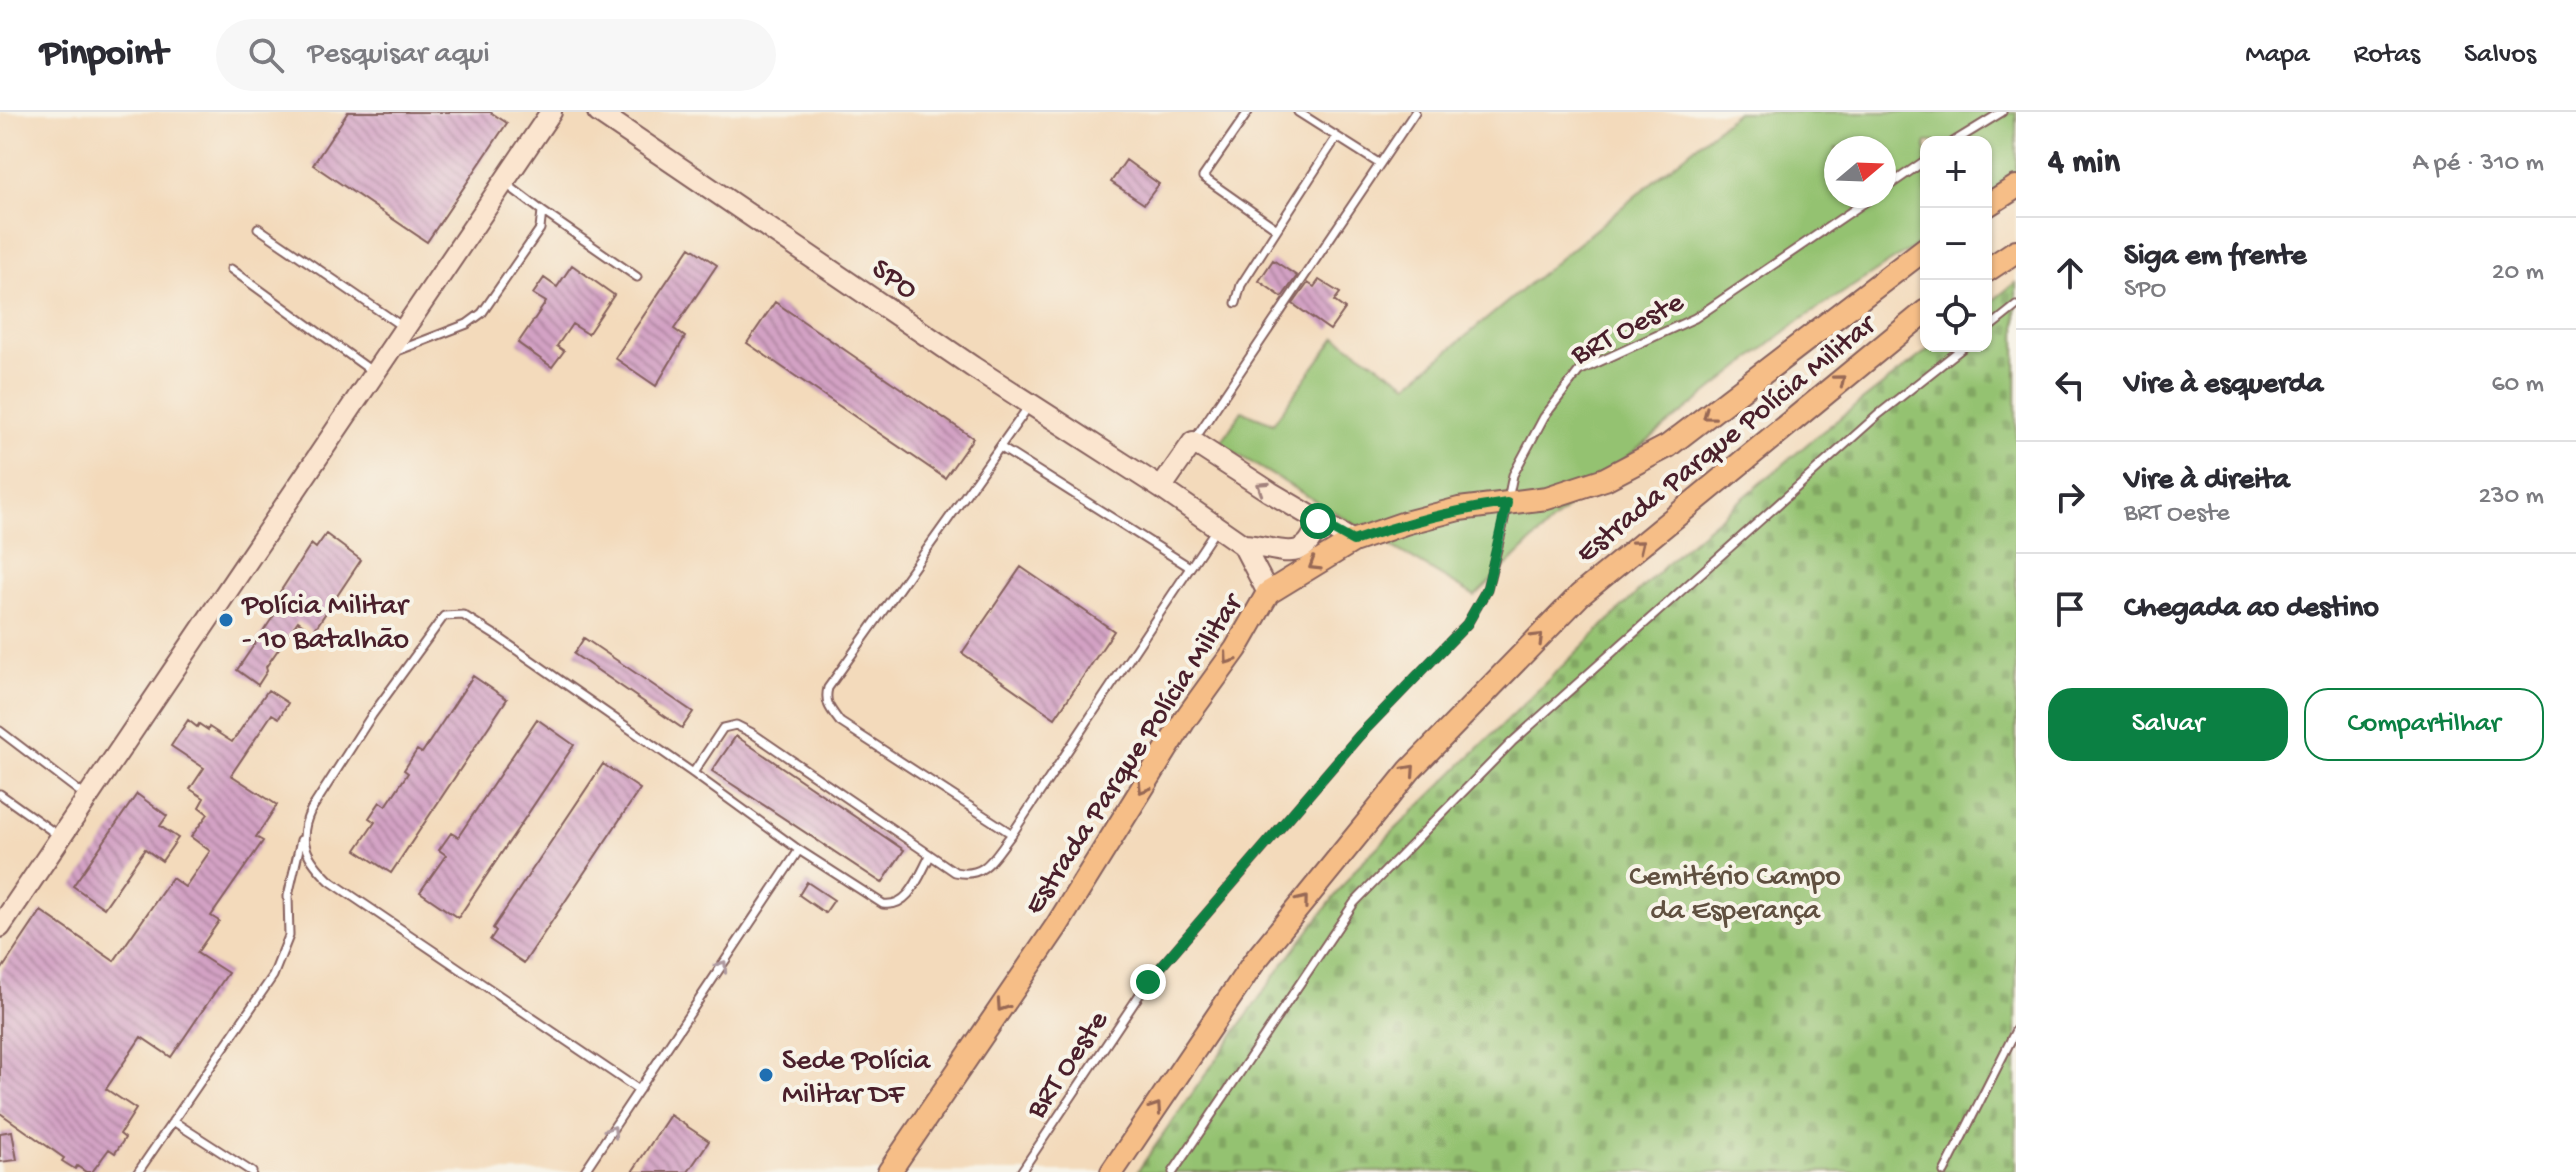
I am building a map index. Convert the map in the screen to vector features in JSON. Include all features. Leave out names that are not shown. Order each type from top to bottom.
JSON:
[{"type":"main road","points":[[1992,202],[2016,187]]},
{"type":"main road","points":[[1992,267],[2016,251]]},
{"type":"main road","name":"Estrada Parque Polícia Militar","points":[[889,1172],[1056,927],[1184,721],[1236,649],[1268,593],[1353,541],[1405,523],[1459,509],[1547,498],[1605,479],[1668,446],[1920,253]]},
{"type":"main road","name":"Estrada Parque Polícia Militar","points":[[1112,1172],[1254,962],[1410,770],[1580,595],[1920,316]]},
{"type":"street","points":[[0,927],[551,112]]},
{"type":"street","name":"SPO","points":[[598,112],[1243,545],[1268,593]]},
{"type":"street","points":[[1161,488],[1193,442],[1353,541]]},
{"type":"street","points":[[1243,545],[1262,545],[1283,553],[1297,552],[1308,544],[1318,521]]},
{"type":"lane","points":[[1248,112],[1203,177],[1277,229]]},
{"type":"lane","points":[[1298,112],[1380,164]]},
{"type":"lane","points":[[1193,442],[1415,112]]},
{"type":"lane","points":[[1963,136],[2002,112]]},
{"type":"lane","points":[[1236,303],[1241,285],[1336,138]]},
{"type":"lane","points":[[1896,181],[1920,164]]},
{"type":"lane","points":[[504,182],[637,277]]},
{"type":"lane","name":"BRT Oeste","points":[[1021,1172],[1148,982],[1359,736],[1467,624],[1487,589],[1513,475],[1544,417],[1579,371],[1695,318],[1856,208]]},
{"type":"lane","points":[[388,354],[467,324],[482,313],[540,229],[542,211]]},
{"type":"lane","points":[[258,228],[405,328]]},
{"type":"lane","points":[[231,269],[375,374]]},
{"type":"lane","points":[[1992,325],[2016,306]]},
{"type":"lane","points":[[1173,1172],[1354,903],[1512,742],[1879,414],[1957,352]]},
{"type":"lane","points":[[1012,834],[840,722],[826,699],[828,688],[1030,403]]},
{"type":"lane","points":[[1000,447],[1188,566]]},
{"type":"lane","points":[[693,773],[723,728],[736,725],[955,872],[974,875],[982,870],[1012,834],[1188,566],[1217,528]]},
{"type":"lane","points":[[138,1172],[273,976],[283,956],[289,936],[288,896],[311,810],[419,647],[449,614],[463,615],[488,631],[875,901],[887,905],[905,900],[930,856]]},
{"type":"lane","points":[[0,731],[86,797]]},
{"type":"lane","points":[[0,794],[59,836]]},
{"type":"lane","points":[[303,834],[309,858],[330,881],[639,1090]]},
{"type":"lane","points":[[584,1172],[799,850]]},
{"type":"lane","points":[[1944,1172],[2016,1030]]},
{"type":"lane","points":[[173,1121],[252,1172]]},
{"type":"green space","points":[[1737,112],[2016,112],[2016,182],[1992,197],[1992,136],[1920,136],[1920,243],[1796,323],[1589,487],[1475,596],[1220,444],[1242,411],[1273,423],[1336,337],[1408,384]]},
{"type":"green space","name":"Cemitério Campo da Esperança","points":[[2016,282],[2016,1172],[1137,1172],[1279,970],[1357,867],[1679,552],[1818,435],[1925,352],[1992,352],[1992,301]]},
{"type":"building","points":[[348,112],[490,112],[507,123],[427,242],[313,165]]},
{"type":"building","points":[[1126,160],[1159,184],[1144,204],[1111,182]]},
{"type":"building","points":[[690,247],[717,265],[674,329],[685,337],[656,386],[615,358]]},
{"type":"building","points":[[1273,260],[1297,276],[1282,297],[1259,281]]},
{"type":"building","points":[[572,265],[614,295],[588,334],[572,324],[557,346],[564,351],[552,367],[518,343],[546,302],[533,294],[544,278],[557,287]]},
{"type":"building","points":[[1319,280],[1340,293],[1334,301],[1345,309],[1330,330],[1293,304],[1308,283],[1314,287]]},
{"type":"building","points":[[775,302],[973,438],[945,478],[747,343]]},
{"type":"building","points":[[326,534],[361,560],[313,632],[298,621],[266,667],[267,671],[258,685],[237,670],[279,608],[285,595],[280,592],[311,544],[316,548]]},
{"type":"building","points":[[1021,567],[1114,631],[1055,718],[962,653]]},
{"type":"building","points":[[584,638],[693,712],[682,728],[574,654]]},
{"type":"building","points":[[473,676],[507,699],[391,873],[356,850],[375,822],[369,818],[380,802],[386,806],[408,773],[404,770],[417,750],[422,753]]},
{"type":"building","points":[[268,690],[288,703],[279,718],[272,714],[231,775],[277,805],[256,837],[263,841],[211,916],[219,921],[197,953],[228,973],[171,1057],[141,1037],[106,1089],[136,1109],[120,1134],[125,1138],[115,1153],[109,1149],[92,1172],[77,1166],[75,1169],[0,1113],[0,972],[41,911],[114,961],[172,878],[185,887],[210,851],[191,837],[208,814],[199,807],[204,798],[190,789],[204,768],[171,746],[188,720],[197,727],[199,724],[208,730],[209,727],[232,742]]},
{"type":"building","points":[[537,719],[574,745],[458,918],[420,892],[446,855],[439,850],[451,833],[458,837]]},
{"type":"building","points":[[736,736],[904,850],[882,883],[712,771]]},
{"type":"building","points":[[603,764],[640,789],[524,963],[490,940],[496,931],[493,928]]},
{"type":"building","points":[[137,794],[167,816],[160,826],[178,838],[162,861],[145,849],[104,908],[73,886]]},
{"type":"building","points":[[807,882],[834,900],[825,913],[799,895]]},
{"type":"building","points":[[670,1115],[709,1141],[688,1172],[632,1172]]},
{"type":"building","points":[[12,1131],[17,1160],[0,1162],[0,1133]]},
{"type":"place","name":"Polícia Militar - 1o Batalhão","points":[[226,620]]},
{"type":"place","name":"Sede Polícia Militar DF","points":[[766,1075]]},
{"type":"route","points":[[1148,982],[1359,736],[1467,624],[1487,589],[1507,503],[1459,509],[1353,541],[1318,521]]}]
